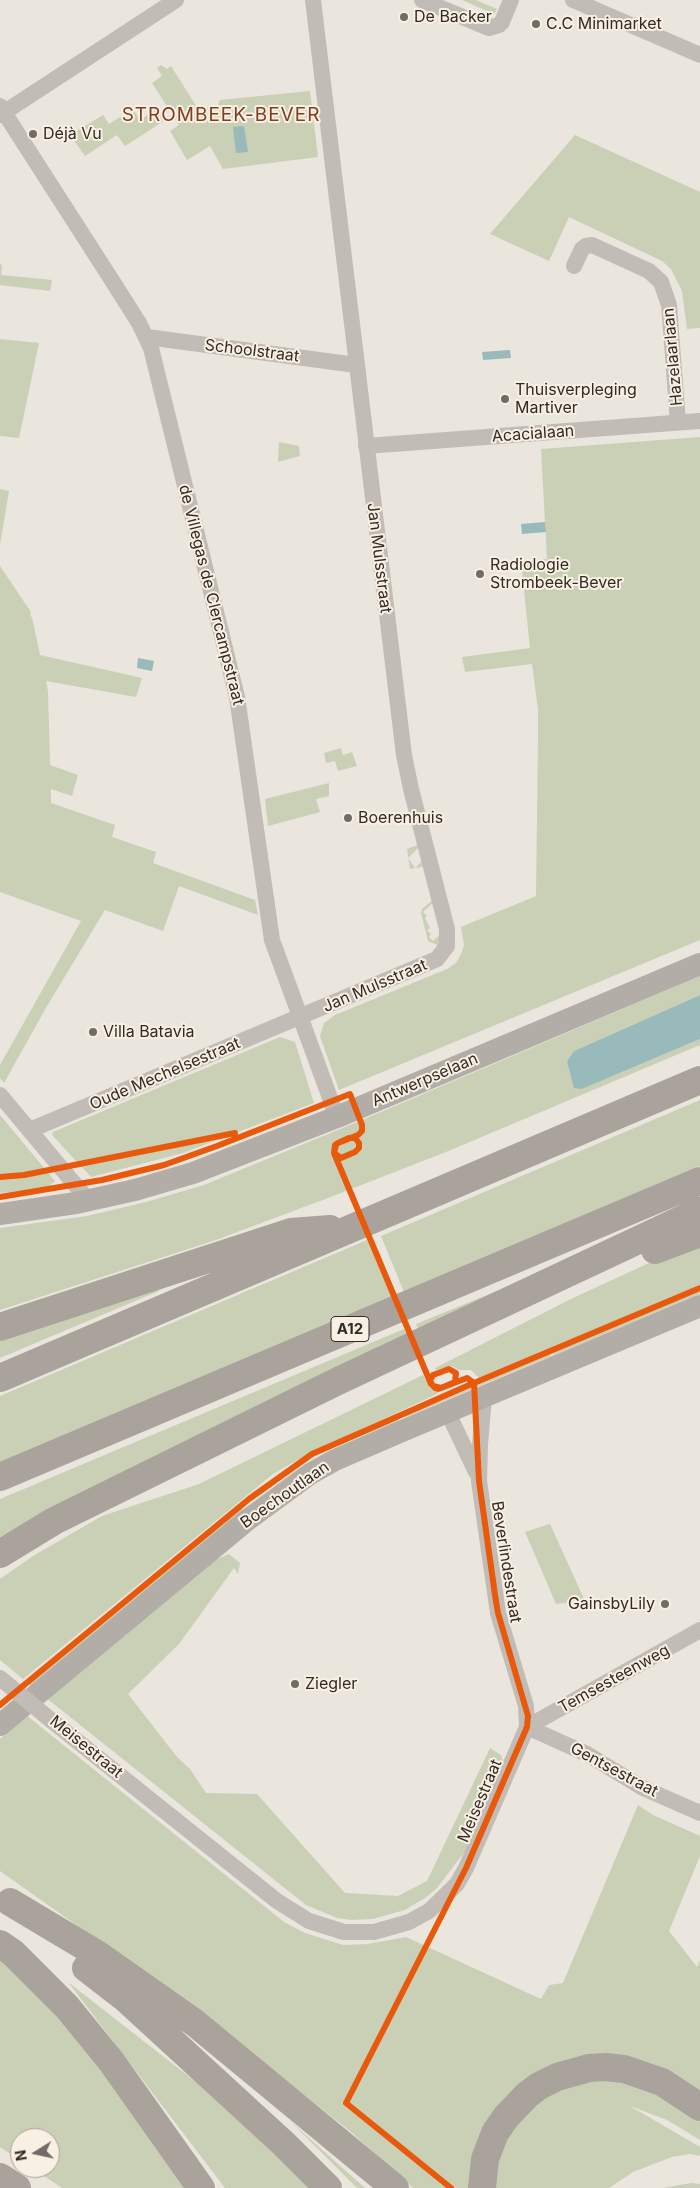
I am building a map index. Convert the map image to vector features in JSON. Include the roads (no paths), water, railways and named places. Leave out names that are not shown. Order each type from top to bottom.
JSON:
[{"type":"highway","points":[[0,1378],[700,1080]]},
{"type":"highway","name":"A12","points":[[0,1477],[700,1182]]},
{"type":"highway","points":[[0,1554],[54,1522],[338,1381],[700,1211]]},
{"type":"highway","points":[[0,1327],[291,1232],[349,1228]]},
{"type":"highway","points":[[576,1269],[659,1249],[700,1233]]},
{"type":"highway","points":[[3,1904],[126,1999],[284,2144],[328,2188]]},
{"type":"highway","points":[[3,1904],[97,1954],[194,2022],[395,2188]]},
{"type":"highway","points":[[0,1944],[13,1954],[66,2007],[111,2061],[201,2188]]},
{"type":"highway","points":[[482,2188],[485,2159],[495,2133],[527,2095],[539,2086],[557,2077],[589,2068],[624,2069],[662,2082],[700,2107]]},
{"type":"highway","points":[[0,2177],[16,2188]]},
{"type":"main road","name":"Antwerpselaan","points":[[0,1214],[88,1200],[135,1190],[193,1173],[337,1117],[700,964]]},
{"type":"main road","name":"Boechoutlaan","points":[[0,1725],[246,1521],[281,1494],[335,1460],[700,1306]]},
{"type":"street","points":[[1,111],[176,0]]},
{"type":"street","name":"Jan Mulsstraat","points":[[299,1018],[437,959],[447,946],[448,937],[404,754],[313,0]]},
{"type":"street","points":[[422,0],[489,28],[502,22],[512,0]]},
{"type":"street","points":[[573,0],[700,55]]},
{"type":"street","name":"de Villegas de Clercampstraat","points":[[1,111],[147,338],[154,358],[237,697],[272,940],[299,1018],[337,1117]]},
{"type":"street","name":"Hazelaarlaan","points":[[574,266],[582,249],[592,245],[649,271],[661,282],[666,291],[669,305],[678,422]]},
{"type":"street","name":"Schoolstraat","points":[[147,338],[356,365]]},
{"type":"street","name":"Acacialaan","points":[[366,446],[700,420]]},
{"type":"street","name":"Oude Mechelsestraat","points":[[30,1130],[299,1018]]},
{"type":"street","points":[[0,1095],[88,1200]]},
{"type":"street","name":"Beverlindestraat","points":[[484,1398],[480,1444],[480,1481],[498,1613],[526,1706],[527,1727]]},
{"type":"street","name":"Beverlindestraat","points":[[448,1412],[480,1481]]},
{"type":"street","name":"Temsesteenweg","points":[[527,1727],[700,1630]]},
{"type":"street","name":"Meisestraat","points":[[0,1678],[287,1908],[309,1922],[322,1927],[355,1933],[382,1931],[420,1917],[438,1904],[457,1884],[466,1868],[527,1727]]},
{"type":"street","name":"Gentsestraat","points":[[527,1727],[588,1754],[643,1788],[700,1813]]},
{"type":"water","points":[[244,126],[248,152],[236,153],[233,127]]},
{"type":"water","points":[[510,350],[511,358],[483,360],[482,352]]},
{"type":"water","points":[[545,522],[546,532],[522,534],[521,524]]},
{"type":"water","points":[[138,658],[154,661],[152,671],[137,668]]},
{"type":"water","points":[[700,995],[700,1039],[582,1089],[574,1088],[567,1061],[574,1051]]},
{"type":"place","name":"De Backer","points":[[404,17]]},
{"type":"place","name":"C.C Minimarket","points":[[536,24]]},
{"type":"place","name":"Déjà Vu","points":[[33,134]]},
{"type":"place","name":"Thuisverpleging Martiver","points":[[505,399]]},
{"type":"place","name":"Radiologie Strombeek-Bever","points":[[480,574]]},
{"type":"place","name":"Boerenhuis","points":[[348,818]]},
{"type":"place","name":"Villa Batavia","points":[[93,1032]]},
{"type":"place","name":"GainsbyLily","points":[[665,1604]]},
{"type":"place","name":"Ziegler","points":[[295,1684]]},
{"type":"district","name":"STROMBEEK-BEVER","points":[[221,115]]}]
